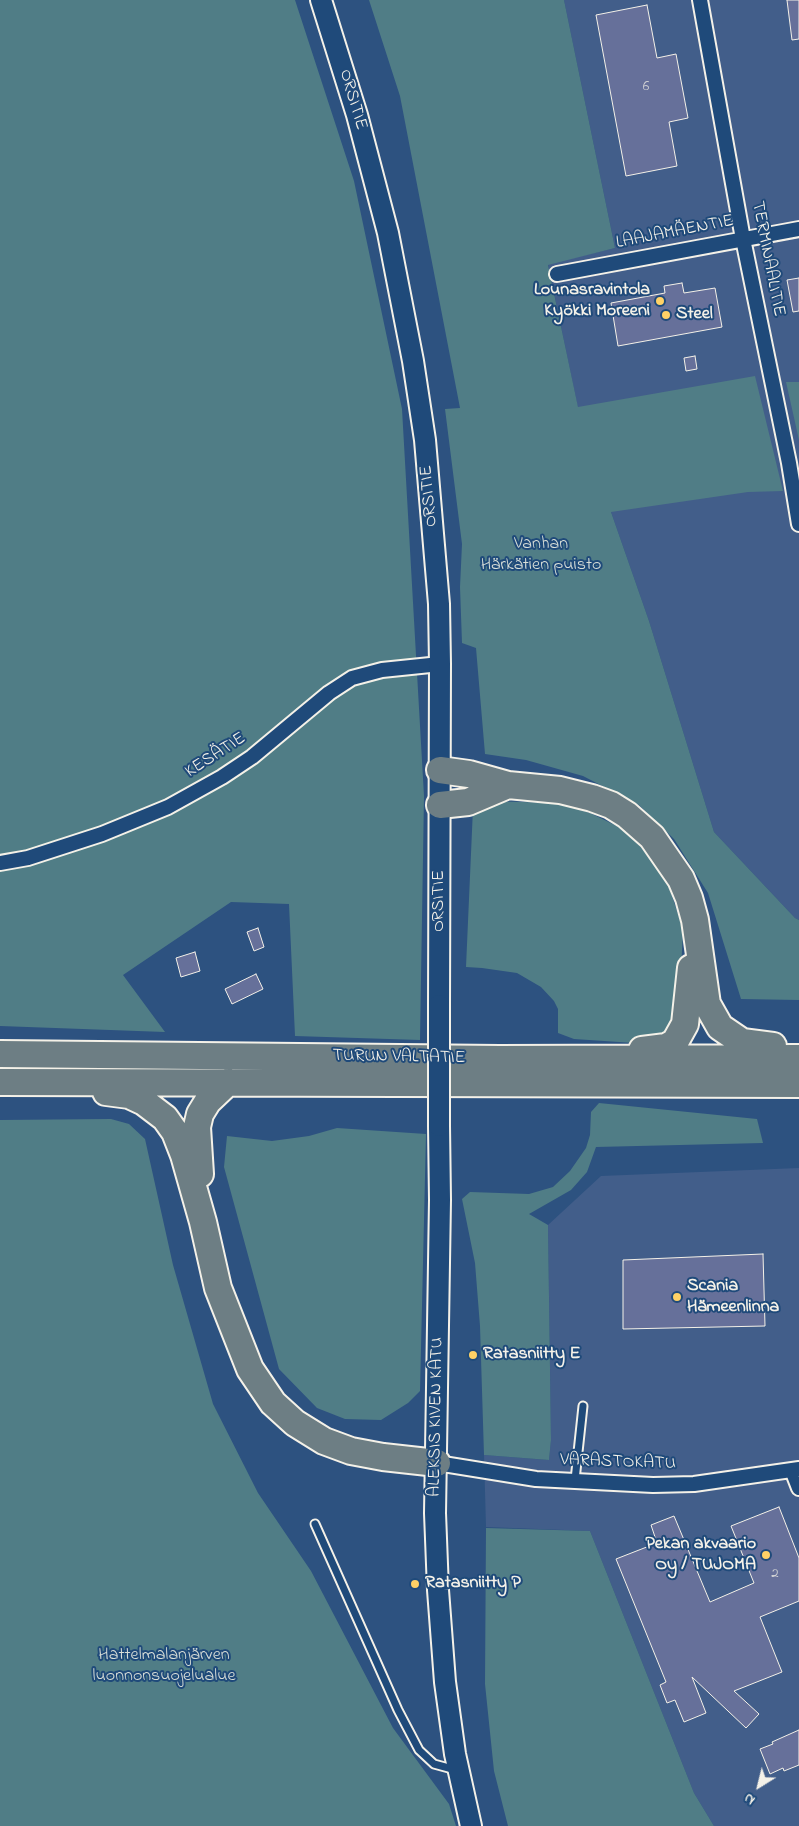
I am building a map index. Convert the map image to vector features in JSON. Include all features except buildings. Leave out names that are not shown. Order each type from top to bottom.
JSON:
[{"type":"highway","points":[[440,770],[469,774],[508,785],[560,790],[611,805],[627,815],[652,837],[681,879],[695,920],[707,1004],[720,1028],[742,1042],[775,1046],[799,1046]]},
{"type":"highway","points":[[440,805],[468,802],[508,785]]},
{"type":"highway","points":[[500,1059],[598,1052],[633,1052],[666,1047],[675,1042],[685,1024],[695,920]]},
{"type":"highway","name":"TURUN VALTATIE","points":[[0,1054],[500,1059],[799,1058]]},
{"type":"highway","name":"TURUN VALTATIE","points":[[0,1082],[799,1084]]},
{"type":"highway","points":[[41,1082],[129,1095],[154,1108],[165,1118],[175,1132],[184,1154],[203,1222],[218,1288],[250,1369],[273,1403],[295,1423],[324,1441],[351,1451],[436,1463]]},
{"type":"highway","points":[[203,1222],[197,1127],[205,1104],[228,1082]]},
{"type":"main road","name":"ORSITIE","points":[[321,0],[357,116],[388,233],[413,361],[425,440],[439,604],[439,1005]]},
{"type":"main road","name":"ALEKSIS KIVEN KATU","points":[[439,1005],[440,1200],[435,1513],[438,1590],[445,1682],[457,1770],[471,1826]]},
{"type":"street","name":"TERMINAALITIE","points":[[700,0],[743,239],[789,463],[799,524]]},
{"type":"street","name":"LAAJAMÄENTIE","points":[[557,274],[799,229]]},
{"type":"street","name":"KESÄTIE","points":[[0,863],[28,858],[102,834],[168,807],[222,777],[252,757],[329,693],[352,678],[382,670],[440,664]]},
{"type":"street","name":"VARASTOKATU","points":[[436,1463],[536,1479],[653,1485],[694,1484],[795,1469]]},
{"type":"street","points":[[795,1469],[799,1488]]},
{"type":"lane","points":[[575,1480],[583,1406]]},
{"type":"lane","points":[[315,1524],[398,1710],[419,1750],[434,1764],[457,1770]]},
{"type":"shaded area","points":[[564,0],[799,0],[799,920],[714,832],[649,621],[611,512],[578,408],[548,264],[615,248]]},
{"type":"shaded area","points":[[799,1168],[799,1826],[714,1826],[694,1793],[590,1531],[486,1527],[484,1455],[549,1460],[551,1440],[548,1225],[601,1176]]},
{"type":"green space","points":[[0,0],[295,0],[354,181],[402,409],[424,796],[420,1040],[295,1036],[289,904],[231,902],[123,975],[165,1032],[0,1026]]},
{"type":"green space","name":"Vanhan Härkätien puisto","points":[[369,0],[564,0],[615,248],[548,265],[578,407],[755,376],[783,491],[748,492],[611,512],[649,621],[714,832],[799,920],[799,1000],[741,999],[708,893],[674,839],[639,805],[583,776],[526,760],[485,754],[476,648],[462,643],[460,587],[462,544],[445,409],[460,408],[400,96]]},
{"type":"green space","points":[[786,382],[799,382],[799,440]]},
{"type":"green space","points":[[484,801],[561,803],[590,813],[619,827],[641,847],[668,884],[683,929],[679,1017],[665,1034],[634,1043],[574,1039],[558,1033],[558,1009],[554,1001],[541,987],[517,973],[466,967],[473,808]]},
{"type":"green space","points":[[599,1103],[757,1119],[763,1143],[596,1147],[587,1172],[571,1190],[529,1214],[548,1225],[551,1440],[549,1460],[484,1455],[480,1326],[475,1263],[462,1199],[470,1192],[529,1194],[553,1187],[570,1171],[586,1148],[590,1135],[591,1112]]},
{"type":"green space","name":"Hattelmalanjärven luonnonsuojelualue","points":[[111,1119],[129,1124],[145,1139],[173,1265],[213,1404],[258,1493],[311,1571],[393,1728],[449,1804],[456,1826],[0,1826],[0,1120]]},
{"type":"green space","points":[[337,1128],[426,1134],[420,1391],[408,1403],[381,1420],[345,1419],[317,1408],[279,1369],[224,1167],[227,1136],[272,1141],[309,1136]]},
{"type":"green space","points":[[486,1528],[590,1531],[694,1793],[714,1826],[508,1826],[494,1771],[485,1684]]},
{"type":"place","name":"Lounasravintola Kyökki Moreeni","points":[[660,301]]},
{"type":"place","name":"Steel","points":[[666,315]]},
{"type":"place","name":"Scania Hämeenlinna","points":[[677,1297]]},
{"type":"place","name":"Ratasniitty E","points":[[473,1355]]},
{"type":"place","name":"Pekan akvaario Oy / TUJOMA","points":[[766,1555]]},
{"type":"place","name":"Ratasniitty P","points":[[415,1584]]}]
